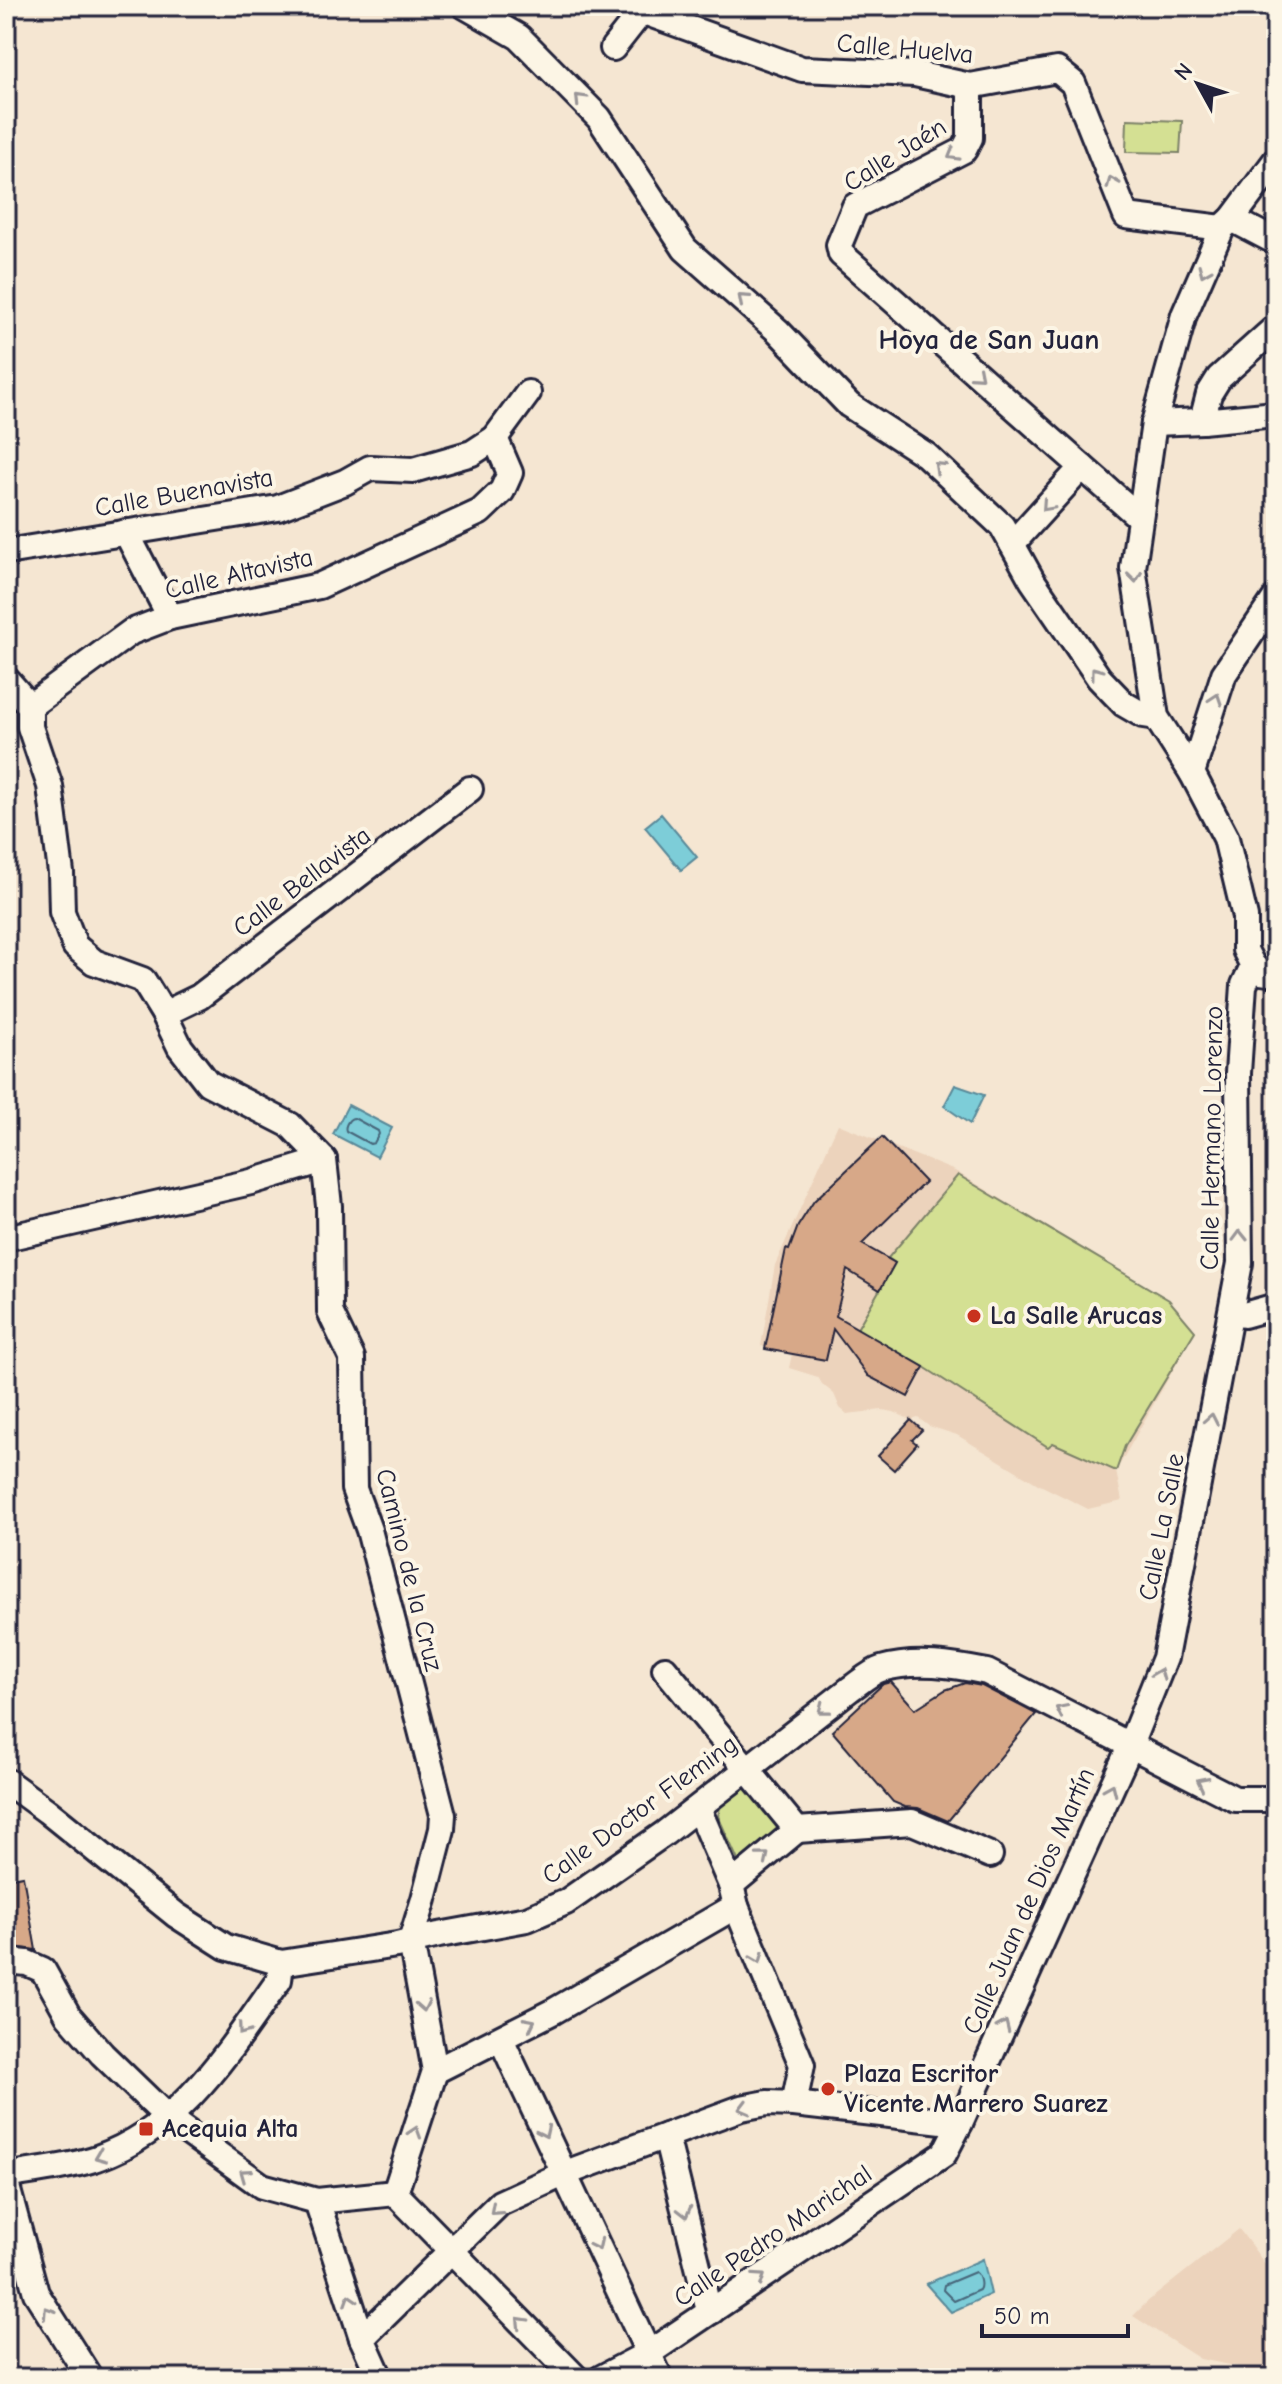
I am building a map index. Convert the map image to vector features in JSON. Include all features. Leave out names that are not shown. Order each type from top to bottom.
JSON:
[{"type":"street","points":[[465,6],[519,37],[599,118],[685,249],[778,331],[849,405],[926,455],[1002,526],[1032,580],[1099,678],[1124,704],[1143,715],[1156,717]]},
{"type":"street","name":"Calle Huelva","points":[[613,48],[644,9],[802,69],[915,74],[970,86],[1057,70],[1073,83],[1126,216],[1227,223]]},
{"type":"street","name":"Calle Jaén","points":[[970,86],[970,138],[964,150],[855,206],[839,245],[841,254],[1140,518]]},
{"type":"street","points":[[1265,970],[1245,950],[1245,917],[1226,838],[1192,773],[1156,717],[1133,568],[1154,423],[1184,315],[1227,223],[1276,160]]},
{"type":"street","points":[[1227,223],[1276,242]]},
{"type":"street","points":[[1202,421],[1209,394],[1219,378],[1276,327]]},
{"type":"street","name":"Calle Buenavista","points":[[6,552],[278,508],[345,482],[370,468],[413,470],[472,453],[495,438],[528,393]]},
{"type":"street","points":[[1154,423],[1276,414]]},
{"type":"street","name":"Calle Altavista","points":[[30,706],[131,632],[170,617],[319,586],[480,512],[502,491],[510,473],[495,438]]},
{"type":"street","points":[[1012,544],[1082,467]]},
{"type":"street","points":[[126,532],[170,617]]},
{"type":"street","points":[[1192,773],[1224,674],[1276,597]]},
{"type":"street","points":[[6,679],[30,706],[30,727],[50,786],[61,873],[62,912],[75,946],[94,962],[143,980],[180,1047],[208,1083],[290,1125],[324,1160],[251,1182],[6,1238]]},
{"type":"street","name":"Calle Bellavista","points":[[164,1014],[199,997],[470,789]]},
{"type":"street","name":"Calle Hermano Lorenzo","points":[[1231,1313],[1240,1263],[1238,1073],[1241,1005],[1244,985],[1265,970]]},
{"type":"street","name":"Camino de la Cruz","points":[[324,1160],[329,1206],[330,1312],[352,1358],[354,1489],[369,1530],[443,1815],[411,1941]]},
{"type":"street","points":[[1231,1313],[1244,1315],[1276,1306]]},
{"type":"street","name":"Calle La Salle","points":[[1130,1746],[1165,1658],[1231,1313]]},
{"type":"street","name":"Calle Doctor Fleming","points":[[6,1781],[176,1915],[226,1947],[281,1963],[527,1919],[566,1902],[698,1808],[880,1669],[929,1663],[987,1672],[1235,1799],[1276,1799]]},
{"type":"street","points":[[665,1669],[797,1830]]},
{"type":"street","name":"Calle Juan de Dios Martín","points":[[960,2123],[1130,1746]]},
{"type":"street","points":[[698,1808],[802,2065],[794,2104]]},
{"type":"street","points":[[435,2071],[554,2011],[734,1896],[797,1830],[912,1822],[990,1855]]},
{"type":"street","points":[[395,2193],[435,2071],[411,1941]]},
{"type":"street","points":[[6,1961],[27,1963],[43,1970],[68,2015],[102,2054],[168,2118],[262,2186],[317,2201],[395,2193]]},
{"type":"street","points":[[6,2176],[99,2157],[143,2135],[168,2118],[211,2076],[279,1980],[281,1963]]},
{"type":"street","points":[[501,2039],[660,2378]]},
{"type":"street","points":[[362,2338],[500,2203],[563,2174],[741,2108],[767,2103],[794,2104],[960,2123]]},
{"type":"street","name":"Calle Pedro Marichal","points":[[601,2378],[649,2353],[944,2154],[960,2123]]},
{"type":"street","points":[[666,2136],[707,2303],[712,2311]]},
{"type":"street","points":[[6,2183],[36,2293],[90,2378]]},
{"type":"street","points":[[395,2193],[576,2378]]},
{"type":"street","points":[[317,2201],[375,2376]]},
{"type":"shaded area","name":"La Salle Arucas","points":[[838,1124],[955,1171],[1169,1300],[1195,1331],[1116,1471],[1122,1501],[1088,1509],[1038,1484],[957,1435],[929,1426],[918,1418],[911,1420],[882,1410],[847,1414],[818,1377],[789,1368],[792,1354],[761,1346],[775,1265]]},
{"type":"shaded area","points":[[1239,2229],[1271,2272],[1276,2269],[1276,2378],[1250,2378],[1245,2368],[1200,2359],[1133,2316]]},
{"type":"green space","points":[[1127,119],[1182,121],[1180,153],[1126,152]]},
{"type":"green space","points":[[958,1175],[1169,1300],[1195,1331],[1125,1446],[1116,1471],[1053,1443],[1048,1447],[924,1367],[857,1329],[895,1263],[888,1258]]},
{"type":"green space","points":[[744,1784],[782,1822],[781,1837],[740,1865],[718,1816],[721,1804]]},
{"type":"water","points":[[661,814],[697,857],[681,870],[645,827]]},
{"type":"water","points":[[955,1085],[984,1095],[970,1124],[944,1106]]},
{"type":"water","points":[[348,1105],[392,1128],[377,1157],[333,1134]]},
{"type":"water","points":[[983,2259],[991,2294],[951,2312],[926,2284]]},
{"type":"building","points":[[882,1137],[925,1182],[862,1244],[895,1263],[880,1290],[847,1270],[836,1316],[924,1367],[908,1397],[868,1376],[833,1329],[826,1360],[765,1349],[786,1249],[789,1250],[798,1226],[814,1201]]},
{"type":"building","points":[[911,1420],[922,1430],[912,1440],[917,1444],[894,1470],[878,1456]]},
{"type":"building","points":[[891,1682],[915,1709],[945,1690],[965,1683],[982,1686],[1036,1714],[948,1821],[918,1808],[893,1802],[832,1731],[883,1684]]},
{"type":"building","points":[[23,1876],[36,1950],[6,1946],[6,1879]]},
{"type":"place","name":"La Salle Arucas","points":[[974,1316]]},
{"type":"place","name":"Plaza Escritor Vicente Marrero Suarez","points":[[828,2089]]},
{"type":"place","name":"Acequia Alta","points":[[146,2129]]},
{"type":"district","name":"Hoya de San Juan","points":[[989,340]]}]
